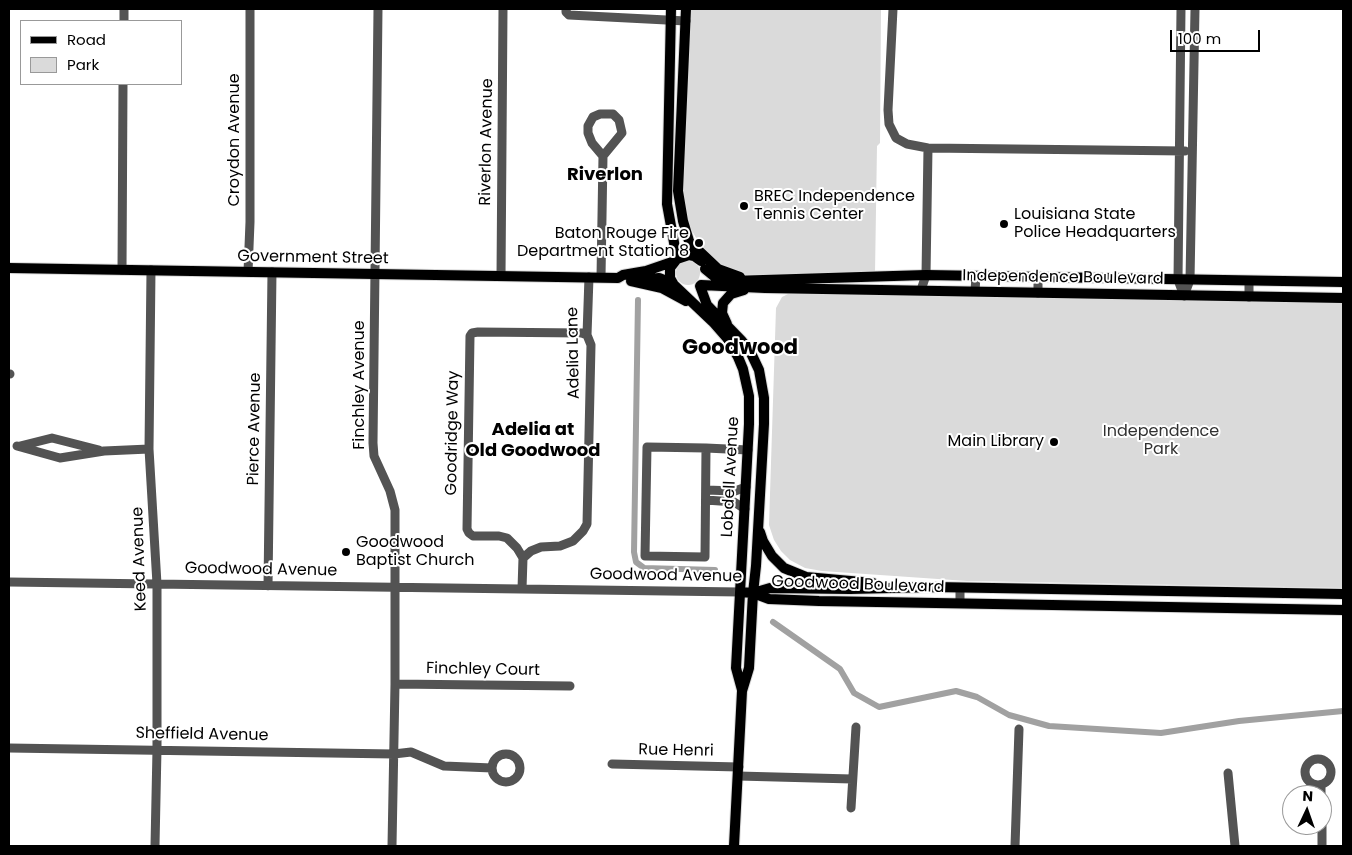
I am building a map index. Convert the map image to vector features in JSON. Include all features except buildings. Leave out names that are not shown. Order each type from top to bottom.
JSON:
[{"type":"main road","points":[[671,9],[667,197],[676,260]]},
{"type":"main road","points":[[686,9],[678,191],[683,221],[692,246],[703,265],[705,278],[697,288],[686,291],[675,286],[669,273],[676,260],[689,255],[694,256],[703,265],[716,278],[756,284]]},
{"type":"main road","points":[[661,266],[668,259],[674,246]]},
{"type":"main road","points":[[692,246],[713,266],[756,284]]},
{"type":"main road","name":"Government Street","points":[[9,268],[618,278],[676,260]]},
{"type":"main road","name":"Independence Boulevard","points":[[756,284],[793,278],[926,275],[1343,282]]},
{"type":"main road","name":"Government Street","points":[[618,278],[623,281],[653,278],[675,286]]},
{"type":"main road","points":[[630,281],[662,288],[696,306]]},
{"type":"main road","points":[[701,285],[756,284]]},
{"type":"main road","points":[[728,326],[722,313],[727,297],[756,284]]},
{"type":"main road","name":"Independence Boulevard","points":[[756,284],[783,288],[1343,298]]},
{"type":"main road","name":"Lobdell Avenue","points":[[701,285],[707,305],[750,351],[763,384],[764,424],[759,525],[749,668],[742,691],[734,846]]},
{"type":"main road","name":"Lobdell Avenue","points":[[675,286],[720,330],[738,357],[746,382],[749,402],[749,424],[736,668],[742,691]]},
{"type":"main road","points":[[738,357],[750,351]]},
{"type":"main road","points":[[749,424],[764,424]]},
{"type":"main road","points":[[759,525],[763,541],[772,556],[784,568],[806,577],[934,587]]},
{"type":"main road","name":"Goodwood Boulevard","points":[[753,593],[770,588],[934,587],[1343,594]]},
{"type":"main road","points":[[819,601],[826,593],[850,589]]},
{"type":"main road","points":[[1095,606],[1124,601],[1128,597],[1128,591]]},
{"type":"main road","name":"Goodwood Avenue","points":[[740,592],[753,593]]},
{"type":"main road","name":"Goodwood Boulevard","points":[[753,593],[769,599],[819,601],[1343,610]]},
{"type":"main road","points":[[1192,607],[1209,603],[1271,602],[1273,593]]},
{"type":"street","name":"Croydon Avenue","points":[[248,272],[250,222],[250,9]]},
{"type":"street","name":"Finchley Avenue","points":[[378,9],[373,450],[376,462],[392,495],[395,510],[395,684],[392,846]]},
{"type":"street","name":"Riverlon Avenue","points":[[501,276],[503,9]]},
{"type":"street","points":[[893,9],[889,124],[896,138],[907,144],[928,148],[1192,151]]},
{"type":"street","points":[[1181,9],[1178,280],[1184,296]]},
{"type":"street","points":[[1184,296],[1190,280],[1195,9]]},
{"type":"street","points":[[567,12],[686,20]]},
{"type":"street","points":[[122,270],[123,85]]},
{"type":"street","points":[[601,277],[603,156],[622,133],[619,120],[614,114],[600,114],[593,117],[588,126],[588,133],[592,143],[603,156]]},
{"type":"street","points":[[921,290],[926,275],[928,148]]},
{"type":"street","name":"Keed Avenue","points":[[151,270],[150,449],[157,584],[155,846]]},
{"type":"street","name":"Pierce Avenue","points":[[268,586],[272,272]]},
{"type":"street","points":[[975,291],[976,276]]},
{"type":"street","name":"Adelia Lane","points":[[523,558],[531,551],[541,547],[560,546],[573,542],[587,524],[591,345],[590,338],[587,335],[589,277]]},
{"type":"street","points":[[1038,277],[1038,293]]},
{"type":"street","points":[[1249,281],[1249,297]]},
{"type":"street","name":"Goodridge Way","points":[[523,558],[517,548],[507,538],[499,536],[473,536],[468,532],[466,513],[471,334],[478,332],[582,333],[587,335]]},
{"type":"street","points":[[104,451],[52,438],[17,446],[60,458],[104,451],[150,449]]},
{"type":"street","points":[[706,448],[705,557],[645,556],[647,447],[706,448],[748,450]]},
{"type":"street","points":[[706,490],[735,491],[746,487]]},
{"type":"street","points":[[706,500],[734,502],[745,509]]},
{"type":"street","points":[[522,589],[523,558]]},
{"type":"street","name":"Goodwood Avenue","points":[[9,582],[740,592]]},
{"type":"street","points":[[960,588],[960,603]]},
{"type":"street","name":"Finchley Court","points":[[395,684],[570,686]]},
{"type":"street","points":[[851,808],[856,727]]},
{"type":"street","points":[[1015,846],[1019,729]]},
{"type":"street","name":"Sheffield Avenue","points":[[9,748],[394,754],[411,752],[444,766],[492,768]]},
{"type":"street","name":"Rue Henri","points":[[612,764],[852,779]]},
{"type":"street","points":[[1228,773],[1235,846]]},
{"type":"green space","points":[[688,9],[881,9],[880,143],[877,146],[875,273],[741,275],[728,271],[702,248],[688,224],[681,198]]},
{"type":"green space","points":[[688,261],[696,265],[700,273],[696,281],[688,285],[680,281],[676,273],[680,265]]},
{"type":"green space","name":"Independence Park","points":[[792,292],[1343,299],[1343,588],[967,581],[822,571],[805,568],[790,560],[774,540],[769,525],[776,308],[782,297]]},
{"type":"waterway","points":[[638,300],[634,552],[636,562],[644,568],[715,570]]},
{"type":"waterway","points":[[773,622],[840,669],[854,693],[879,707],[956,691],[977,697],[1009,715],[1049,726],[1161,733],[1239,721],[1343,711]]},
{"type":"place","name":"BREC Independence Tennis Center","points":[[744,206]]},
{"type":"place","name":"Louisiana State Police Headquarters","points":[[1004,224]]},
{"type":"place","name":"Baton Rouge Fire Department Station 8","points":[[699,243]]},
{"type":"place","name":"Main Library","points":[[1054,442]]},
{"type":"place","name":"Goodwood Baptist Church","points":[[346,552]]},
{"type":"district","name":"Riverlon","points":[[605,175]]},
{"type":"district","name":"Goodwood","points":[[740,349]]},
{"type":"district","name":"Adelia at Old Goodwood","points":[[533,440]]}]
